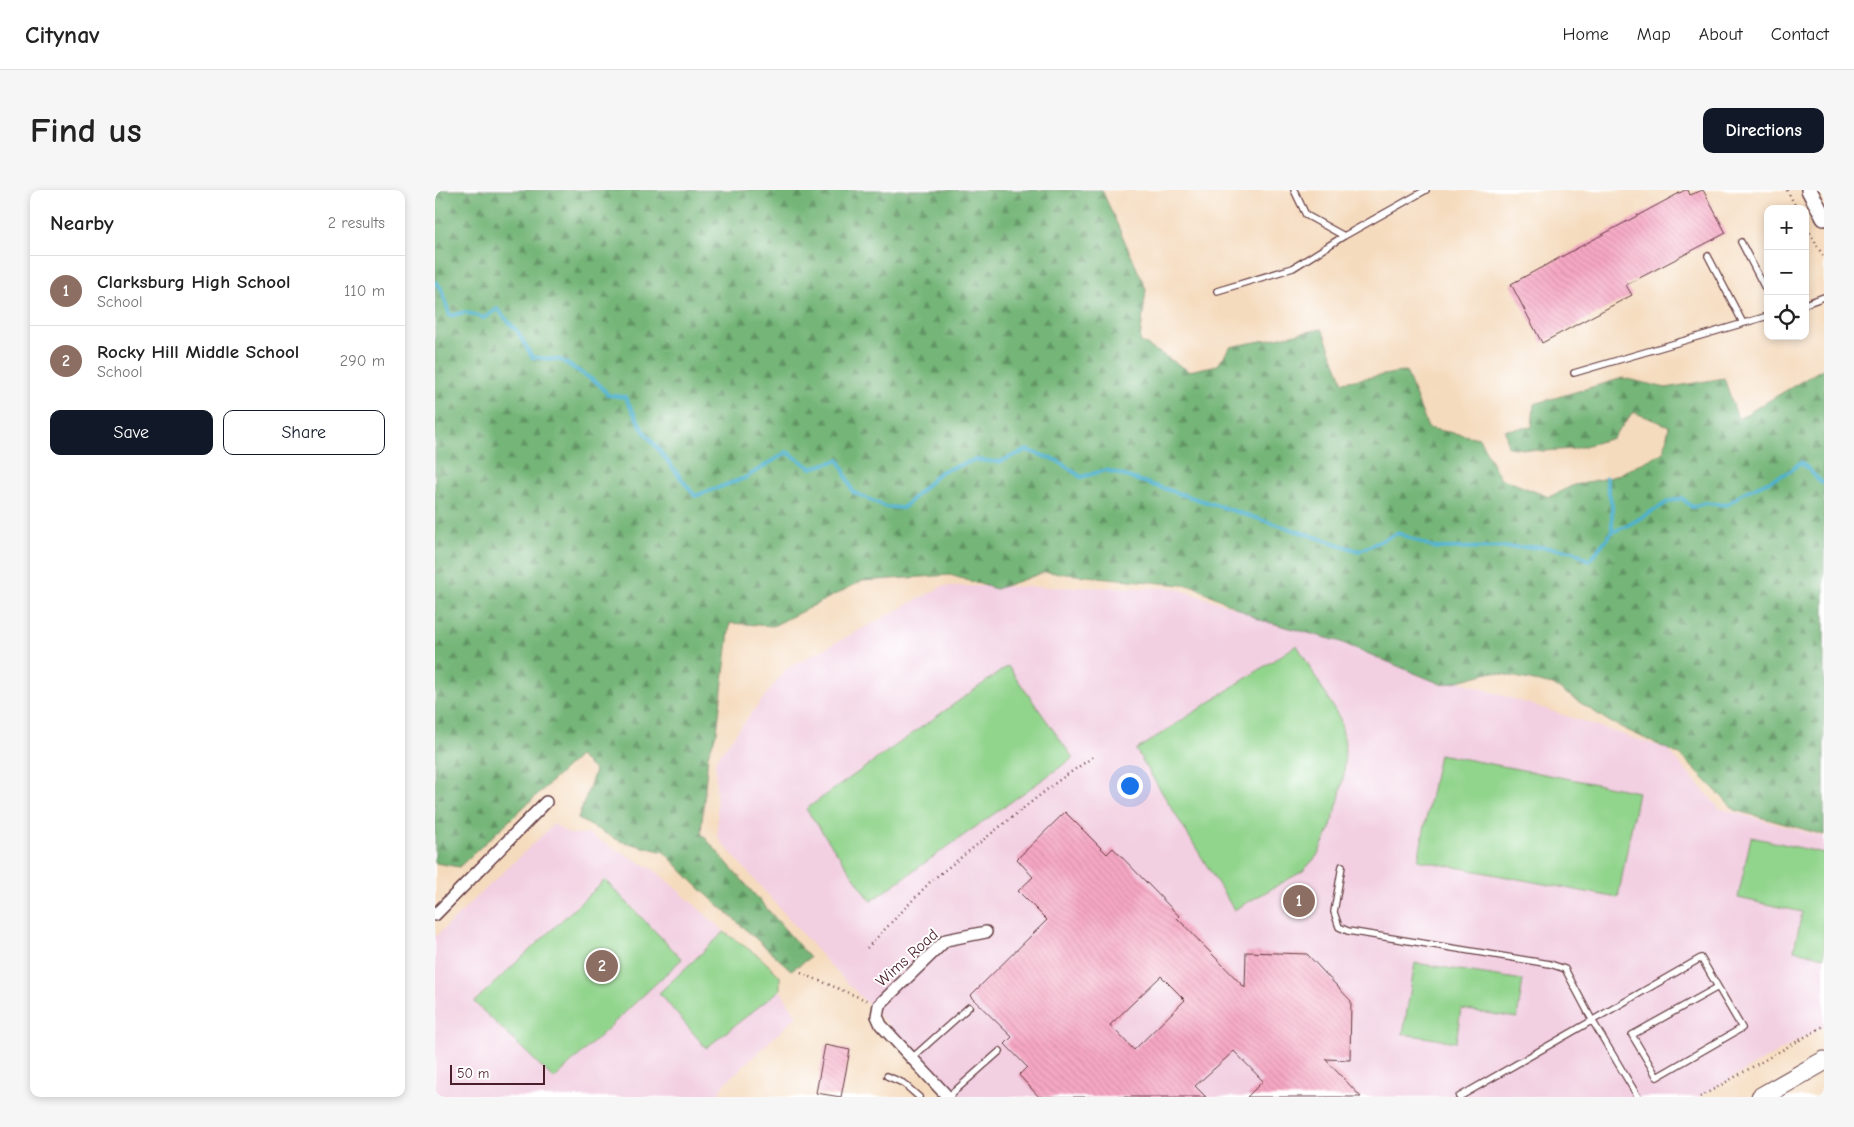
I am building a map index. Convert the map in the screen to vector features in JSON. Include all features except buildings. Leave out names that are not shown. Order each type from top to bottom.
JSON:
[{"type":"main road","points":[[1761,1097],[1824,1061]]},
{"type":"street","points":[[1809,190],[1824,218]]},
{"type":"street","points":[[435,915],[546,802]]},
{"type":"street","name":"Wims Road","points":[[949,1097],[881,1025],[877,1016],[879,1005],[946,940],[986,932]]},
{"type":"lane","points":[[1294,190],[1306,215],[1344,236]]},
{"type":"lane","points":[[1217,291],[1293,268],[1344,236],[1426,190]]},
{"type":"lane","points":[[1741,242],[1764,286]]},
{"type":"lane","points":[[1708,256],[1743,324]]},
{"type":"lane","points":[[1809,303],[1824,297]]},
{"type":"lane","points":[[1575,373],[1764,317]]},
{"type":"lane","points":[[1343,866],[1334,912],[1339,927],[1348,932],[1558,965],[1565,969],[1592,1020],[1638,1097]]},
{"type":"lane","points":[[1459,1097],[1701,958],[1742,1028],[1657,1077],[1632,1035],[1718,988]]},
{"type":"lane","points":[[912,1058],[969,1006]]},
{"type":"lane","points":[[949,1097],[1000,1051]]},
{"type":"lane","points":[[887,1076],[903,1083],[919,1097]]},
{"type":"path","points":[[1787,190],[1795,205]]},
{"type":"path","points":[[1809,231],[1824,258]]},
{"type":"path","points":[[867,948],[931,881],[1058,781],[1093,757]]},
{"type":"path","points":[[801,973],[879,1005]]},
{"type":"path","points":[[1700,1097],[1824,1026]]},
{"type":"shaded area","points":[[943,586],[1175,588],[1667,749],[1719,808],[1824,837],[1824,1026],[1698,1097],[957,1097],[828,963],[718,838],[715,760],[786,669]]},
{"type":"shaded area","points":[[554,824],[569,834],[588,834],[656,871],[724,931],[760,957],[780,976],[780,990],[797,1016],[724,1084],[716,1097],[435,1097],[435,937]]},
{"type":"green space","points":[[435,190],[1102,190],[1146,289],[1140,341],[1189,371],[1218,365],[1230,347],[1322,329],[1343,382],[1406,371],[1428,428],[1479,438],[1500,478],[1549,497],[1574,485],[1616,476],[1664,452],[1669,426],[1633,412],[1613,438],[1574,449],[1543,451],[1508,447],[1505,430],[1532,427],[1534,404],[1623,378],[1666,388],[1724,378],[1738,419],[1824,368],[1824,835],[1735,810],[1680,755],[1610,722],[1553,685],[1492,672],[1443,685],[1338,641],[1260,620],[1193,586],[1045,572],[996,589],[950,575],[862,581],[773,626],[730,623],[717,732],[708,755],[701,833],[810,958],[791,970],[697,886],[664,852],[620,841],[578,819],[595,771],[579,756],[459,867],[435,863]]},
{"type":"green space","points":[[1297,645],[1340,719],[1345,743],[1344,774],[1339,799],[1330,829],[1317,856],[1303,871],[1234,910],[1136,750]]},
{"type":"green space","points":[[1008,666],[1073,758],[871,901],[806,809]]},
{"type":"green space","points":[[1439,754],[1638,792],[1618,898],[1418,860]]},
{"type":"green space","points":[[1751,837],[1824,853],[1824,957],[1794,950],[1802,912],[1738,898]]},
{"type":"green space","points":[[605,880],[682,959],[554,1079],[474,1002]]},
{"type":"green space","points":[[724,932],[760,957],[780,976],[780,990],[706,1048],[659,993]]},
{"type":"green space","points":[[1415,963],[1523,980],[1517,1018],[1461,1009],[1456,1042],[1403,1034]]},
{"type":"waterway","points":[[435,282],[441,288],[450,316],[465,312],[484,318],[497,309],[518,332],[532,357],[561,360],[599,384],[608,395],[625,397],[643,430],[695,496],[745,478],[787,452],[811,468],[839,460],[853,492],[886,507],[903,508],[940,472],[975,460],[999,462],[1027,450],[1058,461],[1081,477],[1106,470],[1359,551],[1398,533],[1435,548],[1542,547],[1574,551],[1589,561],[1612,532],[1627,526],[1668,502],[1682,498],[1692,507],[1705,503],[1727,505],[1743,493],[1787,473],[1801,462],[1822,483],[1824,482]]},
{"type":"waterway","points":[[1606,478],[1612,506],[1612,532]]},
{"type":"place","name":"Clarksburg High School","points":[[1299,901]]},
{"type":"place","name":"Rocky Hill Middle School","points":[[602,966]]}]
